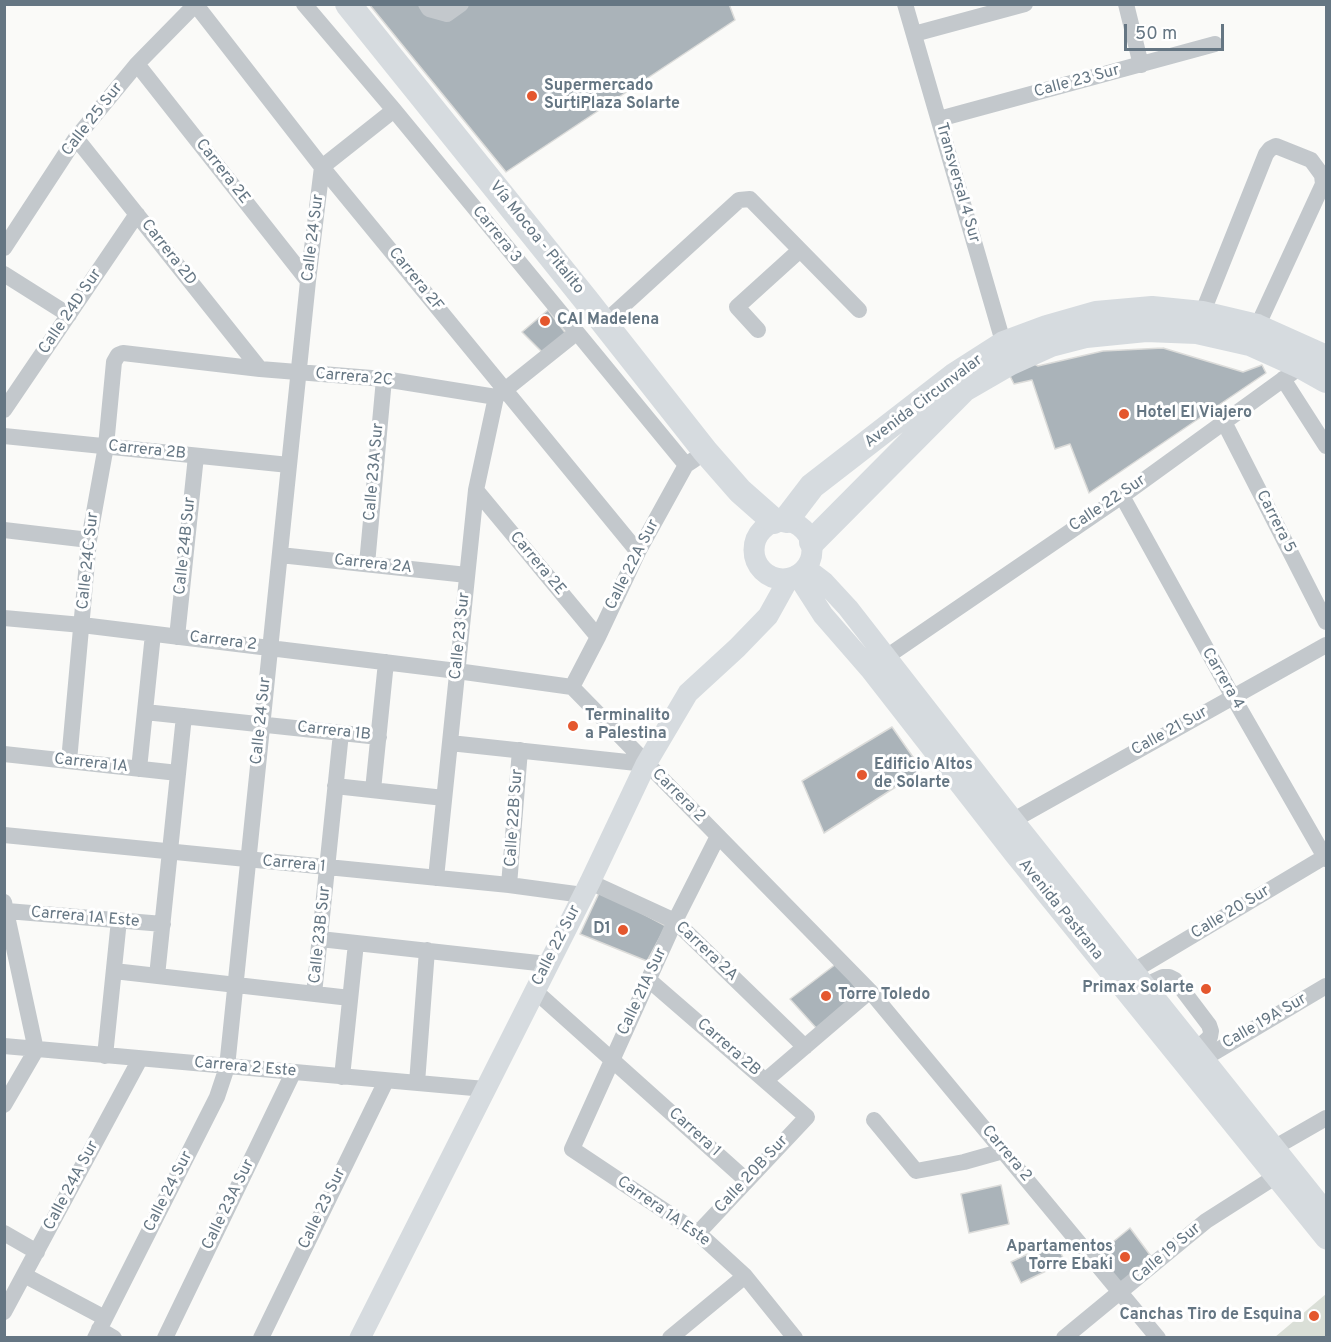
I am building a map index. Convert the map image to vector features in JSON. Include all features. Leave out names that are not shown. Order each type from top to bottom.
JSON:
[{"type":"highway","name":"Vía Mocoa - Pitalito","points":[[348,4],[604,323],[696,458],[740,491],[774,524]]},
{"type":"highway","name":"Avenida Circunvalar","points":[[774,524],[812,486],[954,376],[1006,353],[1047,328],[1096,314],[1152,309],[1202,314],[1257,327],[1311,361],[1326,380]]},
{"type":"highway","name":"Avenida Circunvalar","points":[[812,542],[964,389],[1006,353],[1086,335],[1146,329],[1197,330],[1311,361]]},
{"type":"main road","points":[[774,524],[802,527],[812,542],[812,556],[792,576],[762,571],[754,558],[754,543],[774,524]]},
{"type":"main road","name":"Avenida Pastrana","points":[[792,576],[823,615],[878,663],[1004,825],[1134,979],[1267,1152],[1326,1212]]},
{"type":"main road","name":"Calle 22 Sur","points":[[360,1338],[646,764],[688,693],[768,616],[792,576]]},
{"type":"main road","name":"Avenida Pastrana","points":[[1267,1152],[1275,1177],[1326,1239]]},
{"type":"street","name":"Carrera 3","points":[[304,4],[394,110],[576,333],[696,458]]},
{"type":"street","points":[[426,4],[429,9],[447,14],[461,4]]},
{"type":"street","name":"Transversal 4 Sur","points":[[905,4],[1006,353]]},
{"type":"street","points":[[914,34],[1025,4]]},
{"type":"street","points":[[1126,4],[1141,65]]},
{"type":"street","name":"Calle 25 Sur","points":[[4,248],[76,138],[136,64],[196,5]]},
{"type":"street","name":"Carrera 2F","points":[[196,5],[501,393],[638,552]]},
{"type":"street","name":"Calle 23 Sur","points":[[939,119],[1215,44]]},
{"type":"street","name":"Carrera 2E","points":[[136,64],[308,281]]},
{"type":"street","points":[[322,167],[394,110]]},
{"type":"street","name":"Carrera 2D","points":[[76,138],[260,369]]},
{"type":"street","points":[[1202,314],[1266,154],[1276,146],[1311,160],[1322,175],[1323,184],[1257,327]]},
{"type":"street","name":"Calle 24 Sur","points":[[100,1328],[217,1097],[227,1067],[308,281],[322,167]]},
{"type":"street","points":[[604,323],[739,200],[750,199],[859,310]]},
{"type":"street","name":"Calle 24D Sur","points":[[4,410],[137,214]]},
{"type":"street","points":[[758,330],[736,307],[800,250]]},
{"type":"street","points":[[4,274],[69,315]]},
{"type":"street","points":[[501,393],[576,333]]},
{"type":"street","name":"Carrera 2C","points":[[114,362],[116,357],[123,352],[260,369],[384,379],[501,393]]},
{"type":"street","points":[[1311,361],[1326,446]]},
{"type":"street","name":"Calle 22 Sur","points":[[878,663],[1122,496],[1311,361]]},
{"type":"street","name":"Calle 24C Sur","points":[[69,761],[89,540],[106,446],[114,362]]},
{"type":"street","name":"Calle 23A Sur","points":[[367,564],[384,379]]},
{"type":"street","name":"Calle 23 Sur","points":[[436,878],[476,490],[501,393]]},
{"type":"street","name":"Carrera 5","points":[[1224,422],[1326,622]]},
{"type":"street","name":"Carrera 2B","points":[[4,436],[289,465]]},
{"type":"street","name":"Calle 24B Sur","points":[[177,637],[196,456]]},
{"type":"street","name":"Calle 22A Sur","points":[[572,687],[638,552],[696,458]]},
{"type":"street","name":"Carrera 2E","points":[[476,490],[598,637]]},
{"type":"street","name":"Carrera 4","points":[[1122,496],[1233,697],[1326,857]]},
{"type":"street","points":[[4,530],[89,540]]},
{"type":"street","name":"Carrera 2A","points":[[280,555],[467,575]]},
{"type":"street","name":"Carrera 2","points":[[4,618],[82,625],[572,687],[870,991],[1158,1338]]},
{"type":"street","points":[[139,769],[153,634]]},
{"type":"street","name":"Calle 21 Sur","points":[[1004,825],[1326,645]]},
{"type":"street","points":[[373,790],[386,662]]},
{"type":"street","name":"Carrera 1B","points":[[145,712],[379,737]]},
{"type":"street","points":[[158,976],[184,716]]},
{"type":"street","name":"Calle 23B Sur","points":[[314,994],[341,733]]},
{"type":"street","points":[[450,743],[646,764]]},
{"type":"street","name":"Calle 22B Sur","points":[[509,885],[520,750]]},
{"type":"street","name":"Carrera 1A","points":[[4,754],[178,772]]},
{"type":"street","points":[[335,786],[444,798]]},
{"type":"street","name":"Carrera 1","points":[[4,835],[509,885],[586,888]]},
{"type":"street","name":"Calle 21A Sur","points":[[572,1149],[675,921],[718,837]]},
{"type":"street","name":"Calle 20 Sur","points":[[1134,979],[1326,857]]},
{"type":"street","name":"Carrera 2A","points":[[586,888],[675,921],[805,1047]]},
{"type":"street","points":[[4,1105],[36,1050],[6,907]]},
{"type":"street","name":"Carrera 1A Este","points":[[6,907],[163,924]]},
{"type":"street","points":[[105,1056],[119,920]]},
{"type":"street","points":[[320,939],[547,964]]},
{"type":"street","points":[[342,1077],[356,943]]},
{"type":"street","points":[[417,1083],[427,951]]},
{"type":"street","points":[[114,971],[350,998]]},
{"type":"street","points":[[1134,979],[1168,977],[1175,981],[1209,1025],[1211,1031],[1196,1059]]},
{"type":"street","name":"Carrera 2B","points":[[649,980],[807,1117]]},
{"type":"street","name":"Calle 19A Sur","points":[[1196,1059],[1326,986]]},
{"type":"street","name":"Carrera 1","points":[[534,990],[746,1180]]},
{"type":"street","points":[[766,1080],[870,991]]},
{"type":"street","name":"Carrera 2 Este","points":[[4,1046],[485,1089]]},
{"type":"street","name":"Calle 24A Sur","points":[[4,1312],[140,1059]]},
{"type":"street","name":"Calle 23A Sur","points":[[165,1338],[293,1073]]},
{"type":"street","name":"Calle 23 Sur","points":[[261,1338],[386,1081]]},
{"type":"street","name":"Calle 20B Sur","points":[[698,1233],[807,1117]]},
{"type":"street","points":[[1267,1152],[1326,1118]]},
{"type":"street","points":[[874,1120],[916,1171],[964,1162],[1003,1151]]},
{"type":"street","name":"Carrera 1A Este","points":[[572,1149],[698,1233],[745,1276],[795,1338]]},
{"type":"street","name":"Calle 19 Sur","points":[[1064,1338],[1206,1221],[1275,1177]]},
{"type":"street","points":[[4,1233],[37,1252]]},
{"type":"street","points":[[24,1275],[114,1338]]},
{"type":"street","points":[[670,1338],[745,1276]]},
{"type":"shaded area","name":"Canchas Tiro de Esquina","points":[[1326,1294],[1326,1337],[1275,1337]]},
{"type":"building","name":"Supermercado SurtiPlaza Solarte","points":[[369,4],[729,4],[735,20],[506,172]]},
{"type":"building","name":"CAI Madelena","points":[[548,310],[567,335],[542,352],[522,332]]},
{"type":"building","name":"Hotel El Viajero","points":[[1163,348],[1243,372],[1262,365],[1266,373],[1089,493],[1070,444],[1055,449],[1032,380],[1014,384],[1007,370],[1029,361],[1038,366],[1103,351]]},
{"type":"building","name":"Edificio Altos de Solarte","points":[[892,727],[922,770],[824,833],[802,781]]},
{"type":"building","name":"D1","points":[[600,891],[666,926],[647,961],[580,934]]},
{"type":"building","name":"Torre Toledo","points":[[836,964],[861,993],[818,1030],[790,999]]},
{"type":"building","points":[[1001,1185],[1009,1224],[969,1233],[961,1194]]},
{"type":"building","name":"Apartamentos Torre Ebaki","points":[[1130,1228],[1153,1259],[1120,1285],[1097,1255]]},
{"type":"building","points":[[1055,1241],[1065,1262],[1021,1283],[1011,1262]]},
{"type":"place","name":"Supermercado SurtiPlaza Solarte","points":[[532,96]]},
{"type":"place","name":"CAI Madelena","points":[[545,321]]},
{"type":"place","name":"Hotel El Viajero","points":[[1124,414]]},
{"type":"place","name":"Terminalito a Palestina","points":[[573,726]]},
{"type":"place","name":"Edificio Altos de Solarte","points":[[862,775]]},
{"type":"place","name":"D1","points":[[623,930]]},
{"type":"place","name":"Primax Solarte","points":[[1206,989]]},
{"type":"place","name":"Torre Toledo","points":[[826,996]]},
{"type":"place","name":"Apartamentos Torre Ebaki","points":[[1125,1257]]},
{"type":"place","name":"Canchas Tiro de Esquina","points":[[1314,1316]]}]
